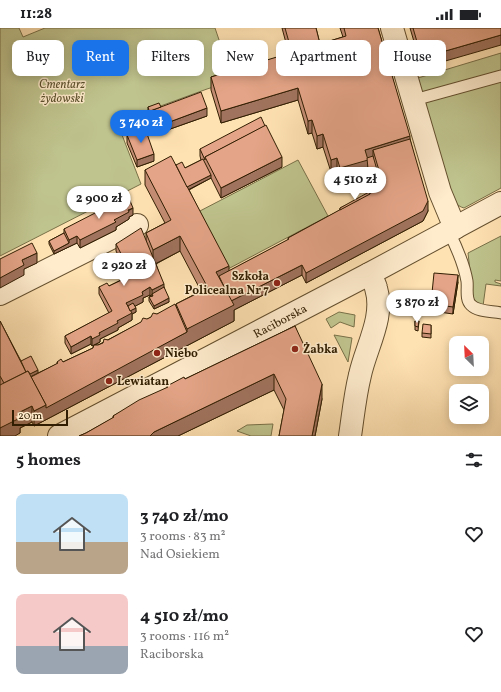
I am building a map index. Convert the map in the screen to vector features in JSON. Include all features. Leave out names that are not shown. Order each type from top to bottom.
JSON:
[{"type":"street","points":[[392,28],[452,230]]},
{"type":"street","name":"Raciborska","points":[[59,436],[501,204]]},
{"type":"street","points":[[0,294],[137,225]]},
{"type":"street","points":[[350,436],[360,376],[372,337],[378,308],[376,287],[369,274]]},
{"type":"lane","points":[[414,100],[501,76]]},
{"type":"lane","points":[[452,230],[465,274],[467,283],[467,298],[469,303],[478,309],[501,313]]},
{"type":"green space","name":"Cmentarz żydowski","points":[[0,28],[19,28],[23,37],[45,28],[215,28],[219,40],[212,40],[212,76],[231,76],[233,81],[117,122],[141,184],[0,256]]},
{"type":"green space","points":[[501,53],[501,188],[464,208],[457,204],[451,192],[418,78],[425,76],[446,76],[446,70]]},
{"type":"green space","points":[[298,160],[328,216],[228,269],[198,212]]},
{"type":"green space","points":[[501,236],[501,281],[495,280],[495,282],[501,284],[501,286],[486,284],[483,306],[479,305],[473,298],[468,253]]},
{"type":"green space","points":[[339,312],[355,315],[354,327],[340,322],[331,328],[326,319]]},
{"type":"green space","points":[[334,335],[352,338],[348,362]]},
{"type":"green space","points":[[273,424],[271,436],[251,436],[237,431],[247,425]]},
{"type":"building","points":[[285,28],[316,28],[319,40],[288,40]]},
{"type":"building","points":[[344,28],[378,28],[382,40],[379,40],[379,76],[392,76],[410,136],[365,150],[368,160],[340,168],[337,158],[331,160],[323,134],[317,136],[312,120],[308,121],[298,88],[221,111],[211,77],[268,76],[268,60],[276,57],[276,76],[371,76],[371,40],[333,40],[346,36]]},
{"type":"building","points":[[413,28],[501,28],[501,35],[446,51],[446,40],[416,40]]},
{"type":"building","points":[[201,92],[207,108],[156,127],[150,111]]},
{"type":"building","points":[[159,103],[161,107],[150,111],[150,114],[148,107]]},
{"type":"building","points":[[261,117],[265,126],[205,157],[205,160],[200,149]]},
{"type":"building","points":[[266,125],[282,157],[221,188],[205,157]]},
{"type":"building","points":[[145,128],[154,154],[137,160],[127,135]]},
{"type":"building","points":[[410,139],[428,201],[423,211],[306,273],[302,265],[231,301],[219,276],[380,188],[383,184],[373,150]]},
{"type":"building","points":[[171,156],[229,266],[216,272],[234,305],[187,329],[176,304],[208,288],[180,236],[153,250],[146,233],[171,220],[145,170]]},
{"type":"building","points":[[373,156],[381,184],[374,186],[372,185],[368,169],[367,158]]},
{"type":"building","points":[[203,159],[211,175],[187,187],[176,165],[182,162],[185,168]]},
{"type":"building","points":[[369,192],[370,194],[340,210],[340,208]]},
{"type":"building","points":[[128,196],[133,208],[128,210],[129,212],[114,220],[116,222],[80,240],[77,236],[69,240],[64,229]]},
{"type":"building","points":[[141,228],[164,284],[152,290],[150,287],[142,292],[143,295],[126,303],[132,313],[117,321],[118,323],[99,333],[100,335],[92,339],[91,336],[71,347],[65,336],[112,311],[99,287],[107,283],[109,286],[132,275],[116,244]]},
{"type":"building","points":[[64,233],[69,243],[54,251],[49,241]]},
{"type":"building","points":[[32,243],[37,253],[22,260],[24,265],[0,278],[0,259]]},
{"type":"building","points":[[434,273],[458,275],[453,307],[439,305],[440,294],[432,293]]},
{"type":"building","points":[[164,287],[169,298],[154,306],[149,297],[153,296],[152,294]]},
{"type":"building","points":[[133,303],[136,308],[130,311],[128,306]]},
{"type":"building","points":[[175,304],[187,332],[46,408],[46,405],[31,377],[58,363],[57,362],[61,359],[63,362],[93,348],[94,345],[103,343],[104,339],[108,340],[141,322],[143,318],[147,319],[151,317],[153,313],[157,314]]},
{"type":"building","points":[[0,321],[26,372],[4,383],[0,376]]},
{"type":"building","points":[[415,321],[419,321],[418,327],[415,326]]},
{"type":"building","points":[[423,324],[431,325],[431,334],[422,333]]},
{"type":"building","points":[[295,326],[322,384],[312,436],[279,436],[286,399],[274,374],[154,432],[150,436],[79,436],[114,417],[113,416],[139,400],[168,387],[167,386],[184,377],[185,379]]},
{"type":"building","points":[[31,356],[38,370],[30,374],[28,371],[26,372],[21,361]]},
{"type":"building","points":[[28,371],[46,405],[34,411],[32,406],[18,413],[20,418],[0,428],[0,385]]},
{"type":"place","name":"Szkoła Policealna Nr 7","points":[[277,283]]},
{"type":"place","name":"Żabka","points":[[295,349]]},
{"type":"place","name":"Niebo","points":[[157,353]]},
{"type":"place","name":"Lewiatan","points":[[109,381]]}]
